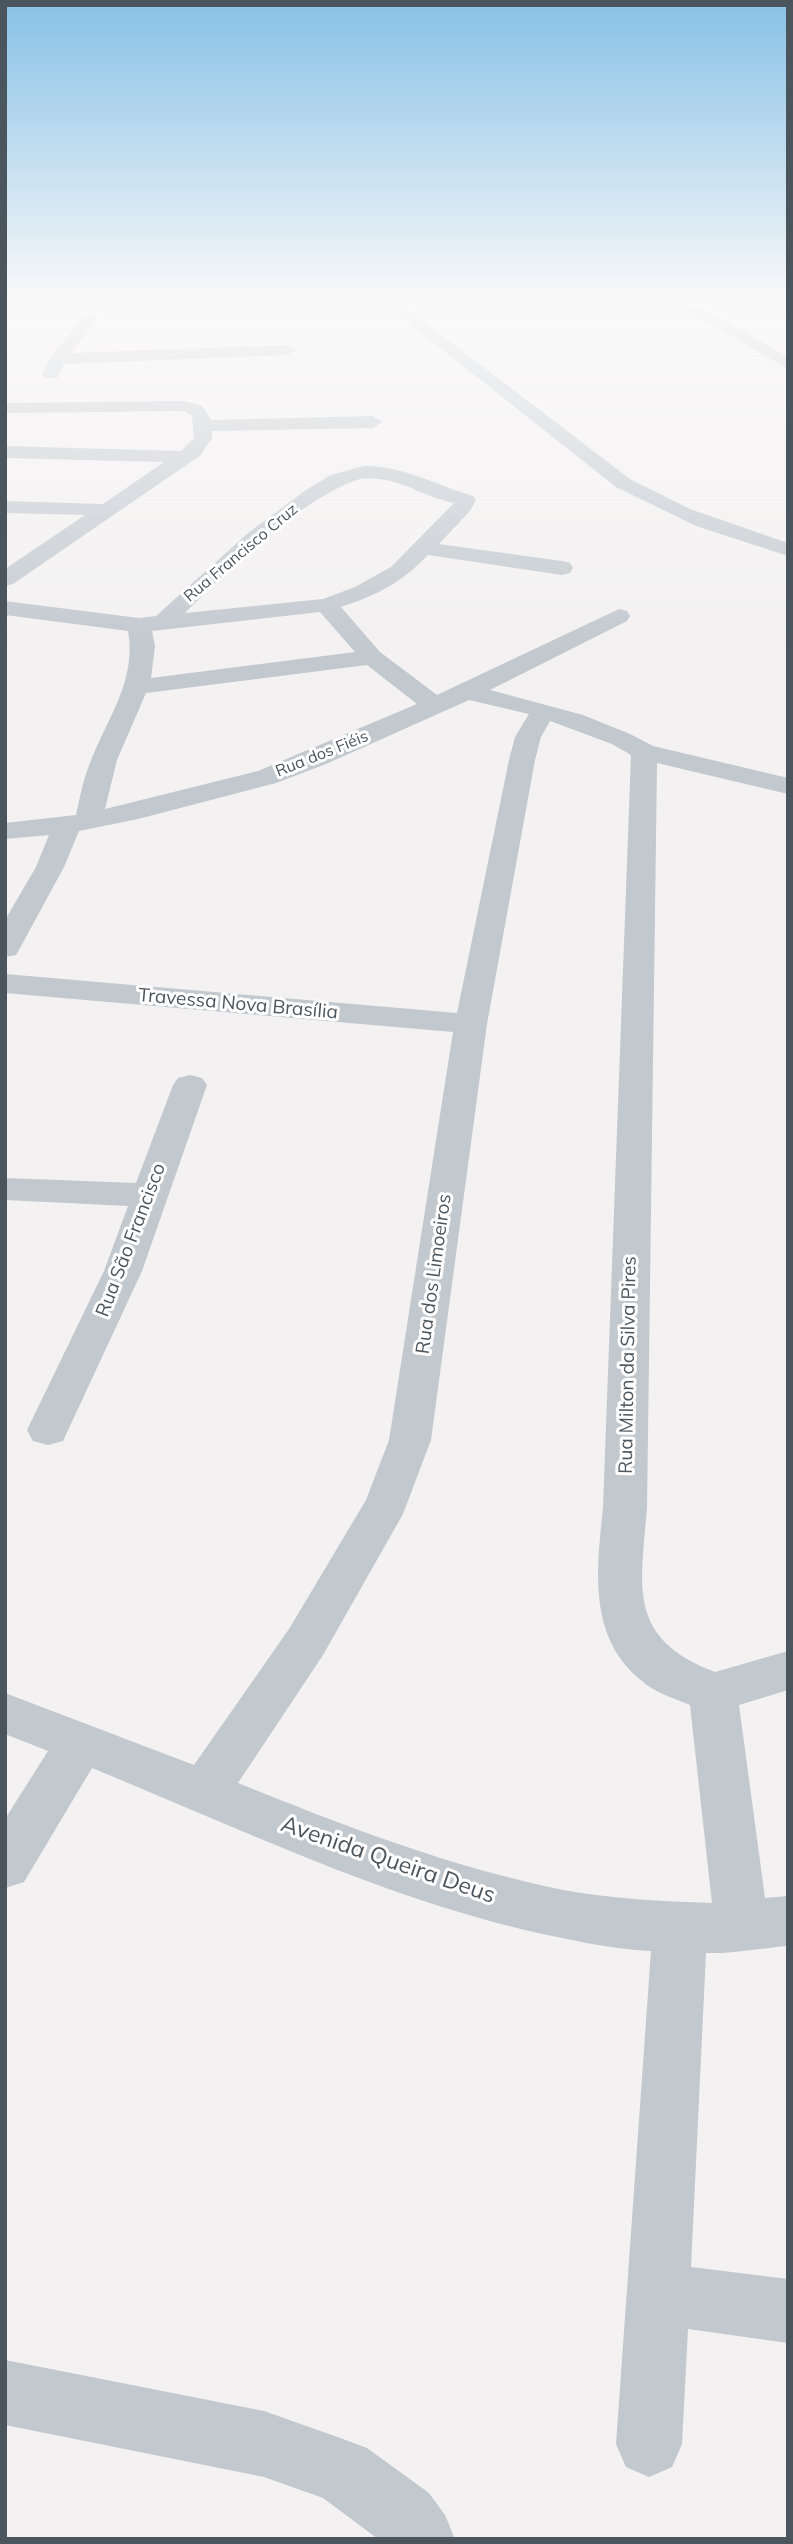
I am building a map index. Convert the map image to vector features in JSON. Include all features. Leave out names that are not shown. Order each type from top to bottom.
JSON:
[{"type":"street","points":[[5,579],[16,565],[108,510],[199,446],[203,438],[200,417]]},
{"type":"street","points":[[538,417],[624,483],[658,504],[701,522],[788,550]]},
{"type":"street","points":[[202,426],[373,422]]},
{"type":"street","points":[[5,452],[184,457]]},
{"type":"street","name":"Rua Francisco Cruz","points":[[150,624],[323,487],[357,473],[413,480],[442,495],[463,498],[467,502],[424,548]]},
{"type":"street","points":[[5,507],[108,510]]},
{"type":"street","points":[[5,608],[150,624],[326,605],[383,583],[424,548],[562,568]]},
{"type":"street","points":[[326,605],[372,657],[434,705]]},
{"type":"street","name":"Rua dos Fiéis","points":[[5,831],[78,823],[203,796],[267,776],[317,758],[466,692],[619,616]]},
{"type":"street","points":[[5,948],[50,866],[78,823],[138,687],[141,646],[150,624]]},
{"type":"street","points":[[138,687],[372,657]]},
{"type":"street","points":[[466,692],[544,710],[597,729],[644,752],[788,786]]},
{"type":"street","name":"Rua dos Limoeiros","points":[[204,1792],[313,1630],[387,1502],[410,1440],[471,1024],[522,760],[528,737],[544,710]]},
{"type":"street","name":"Rua Milton da Silva Pires","points":[[644,752],[625,1507],[619,1593],[628,1635],[643,1655],[662,1670],[713,1693]]},
{"type":"street","name":"Travessa Nova Brasília","points":[[5,983],[471,1024]]},
{"type":"street","name":"Rua São Francisco","points":[[48,1430],[123,1270],[190,1085]]},
{"type":"street","points":[[5,1189],[149,1195]]},
{"type":"street","points":[[765,1925],[713,1693],[788,1670]]},
{"type":"street","name":"Avenida Queira Deus","points":[[5,1713],[325,1842],[409,1872],[515,1904],[614,1922],[680,1929],[765,1925]]},
{"type":"street","points":[[5,1865],[81,1742]]},
{"type":"street","points":[[649,2444],[680,1929]]},
{"type":"street","points":[[657,2294],[788,2311]]},
{"type":"street","points":[[5,2392],[264,2444],[343,2472],[405,2518],[421,2539]]}]
